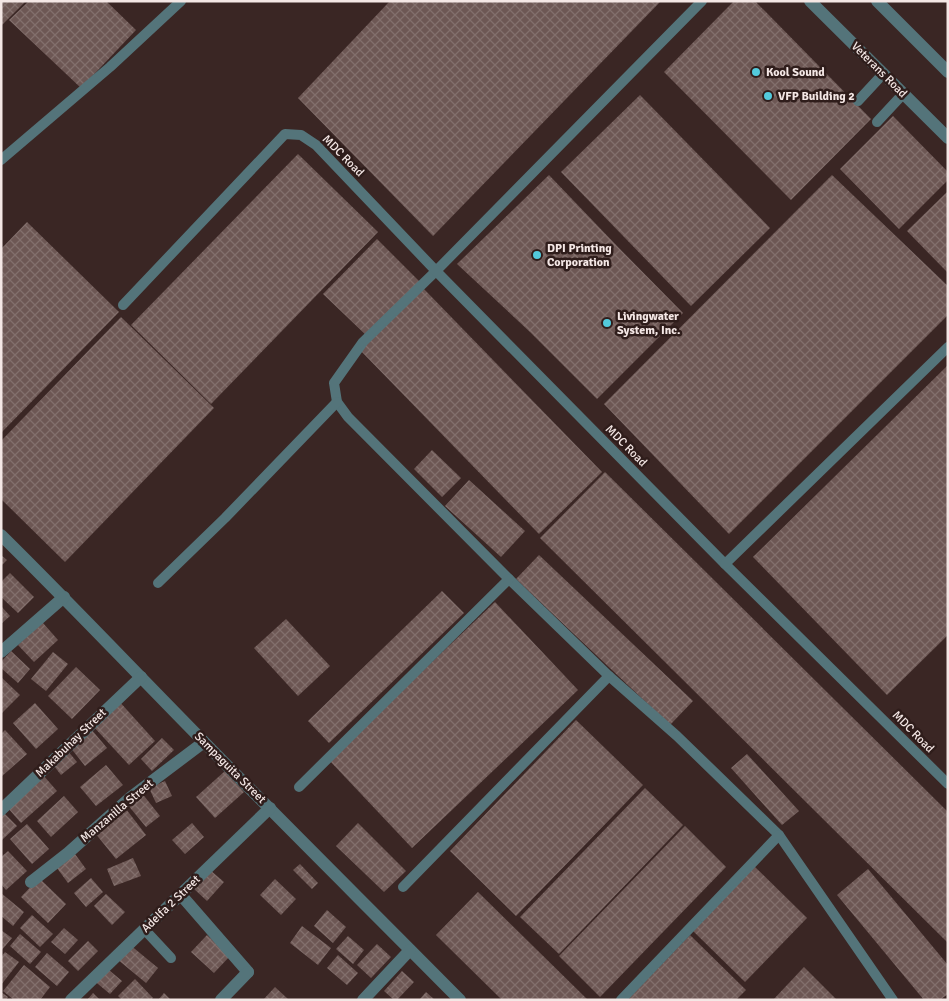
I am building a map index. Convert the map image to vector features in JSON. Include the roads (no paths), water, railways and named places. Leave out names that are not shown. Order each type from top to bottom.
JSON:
[{"type":"street","name":"Veterans Road","points":[[810,1],[948,138]]},
{"type":"street","points":[[877,1],[948,72]]},
{"type":"street","name":"Sampaguita Street","points":[[1,535],[460,1000]]},
{"type":"street","points":[[1,652],[64,597]]},
{"type":"street","name":"Makabuhay Street","points":[[1,810],[141,677]]},
{"type":"street","name":"Manzanilla Street","points":[[30,882],[68,853],[131,797],[204,742]]},
{"type":"street","name":"Adelfa 2 Street","points":[[71,1000],[270,808]]},
{"type":"street","points":[[181,895],[248,972],[220,1000]]},
{"type":"street","points":[[363,1000],[410,950]]},
{"type":"lane","points":[[1,160],[110,67],[181,1]]},
{"type":"lane","points":[[702,1],[436,271],[363,342],[334,383],[337,402],[348,417],[509,579],[609,676],[677,736],[779,835],[893,1000]]},
{"type":"lane","points":[[858,101],[883,74]]},
{"type":"lane","points":[[877,122],[903,94]]},
{"type":"lane","name":"MDC Road","points":[[123,305],[285,134],[301,135],[316,145],[436,271],[725,564],[948,784]]},
{"type":"lane","points":[[725,564],[948,347]]},
{"type":"lane","points":[[158,583],[225,518],[337,402]]},
{"type":"lane","points":[[299,787],[509,579]]},
{"type":"lane","points":[[403,886],[609,676]]},
{"type":"lane","points":[[621,1000],[779,835]]},
{"type":"lane","points":[[144,929],[171,958]]},
{"type":"place","name":"Kool Sound","points":[[756,72]]},
{"type":"place","name":"VFP Building 2","points":[[768,96]]},
{"type":"place","name":"DPI Printing Corporation","points":[[537,255]]},
{"type":"place","name":"Livingwater System, Inc.","points":[[607,323]]}]
